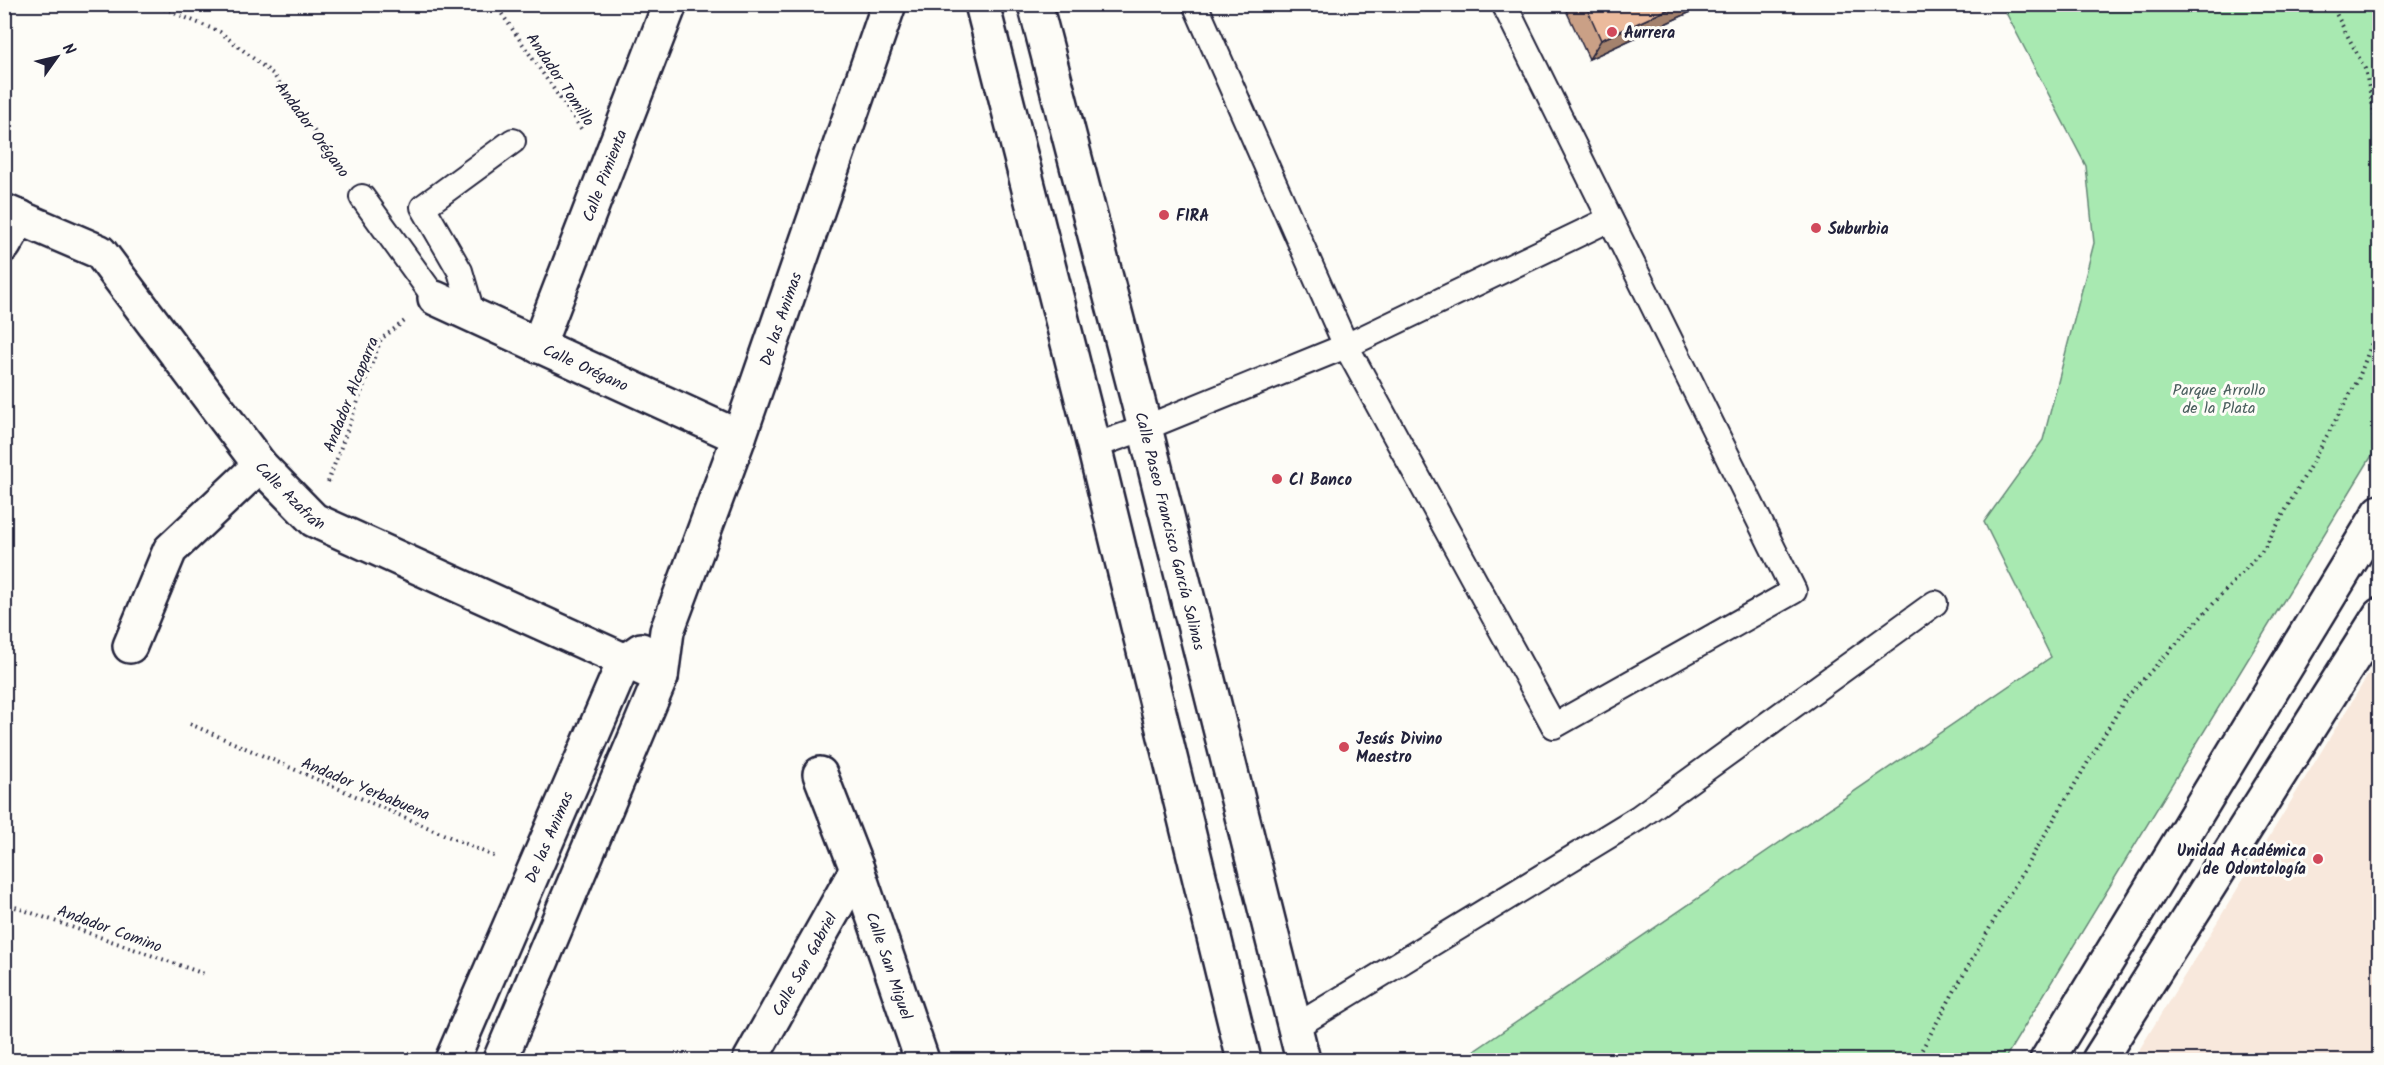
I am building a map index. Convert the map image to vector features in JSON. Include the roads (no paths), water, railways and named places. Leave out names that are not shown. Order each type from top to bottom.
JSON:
[{"type":"street","name":"Calle Pimienta","points":[[538,346],[670,4]]},
{"type":"street","name":"De las Animas","points":[[500,1060],[661,677],[667,631],[739,437],[889,4]]},
{"type":"street","points":[[982,4],[1094,446],[1244,1060]]},
{"type":"street","name":"Calle Paseo Francisco García Salinas","points":[[1035,4],[1303,1060]]},
{"type":"street","points":[[4,245],[12,214]]},
{"type":"street","name":"Calle Azafrán","points":[[12,214],[100,252],[260,465],[314,520],[661,677]]},
{"type":"street","name":"Calle Orégano","points":[[435,298],[739,437]]},
{"type":"street","points":[[130,646],[170,550],[260,465]]},
{"type":"street","points":[[2047,1060],[2379,512]]},
{"type":"street","points":[[2099,1060],[2379,615]]},
{"type":"street","points":[[624,662],[667,631]]},
{"type":"street","name":"De las Animas","points":[[452,1060],[624,662]]},
{"type":"street","name":"Calle San Miguel","points":[[820,774],[857,869],[922,1060]]},
{"type":"street","name":"Calle San Gabriel","points":[[750,1060],[857,869]]},
{"type":"lane","points":[[1196,4],[1346,346],[1554,726],[1794,591],[1504,4]]},
{"type":"lane","points":[[473,316],[460,271],[423,207],[513,141]]},
{"type":"lane","points":[[362,197],[435,298]]},
{"type":"lane","points":[[1094,446],[1346,346],[1610,219]]},
{"type":"lane","points":[[1295,1027],[1638,818],[1935,603]]},
{"type":"place","name":"Aurrera","points":[[1612,32]]},
{"type":"place","name":"FIRA","points":[[1164,215]]},
{"type":"place","name":"Suburbia","points":[[1816,228]]},
{"type":"place","name":"CI Banco","points":[[1277,479]]},
{"type":"place","name":"Jesús Divino Maestro","points":[[1344,747]]},
{"type":"place","name":"Unidad Académica de Odontología","points":[[2318,859]]},
{"type":"park label","name":"Parque Arrollo de la Plata","points":[[2219,398]]}]
